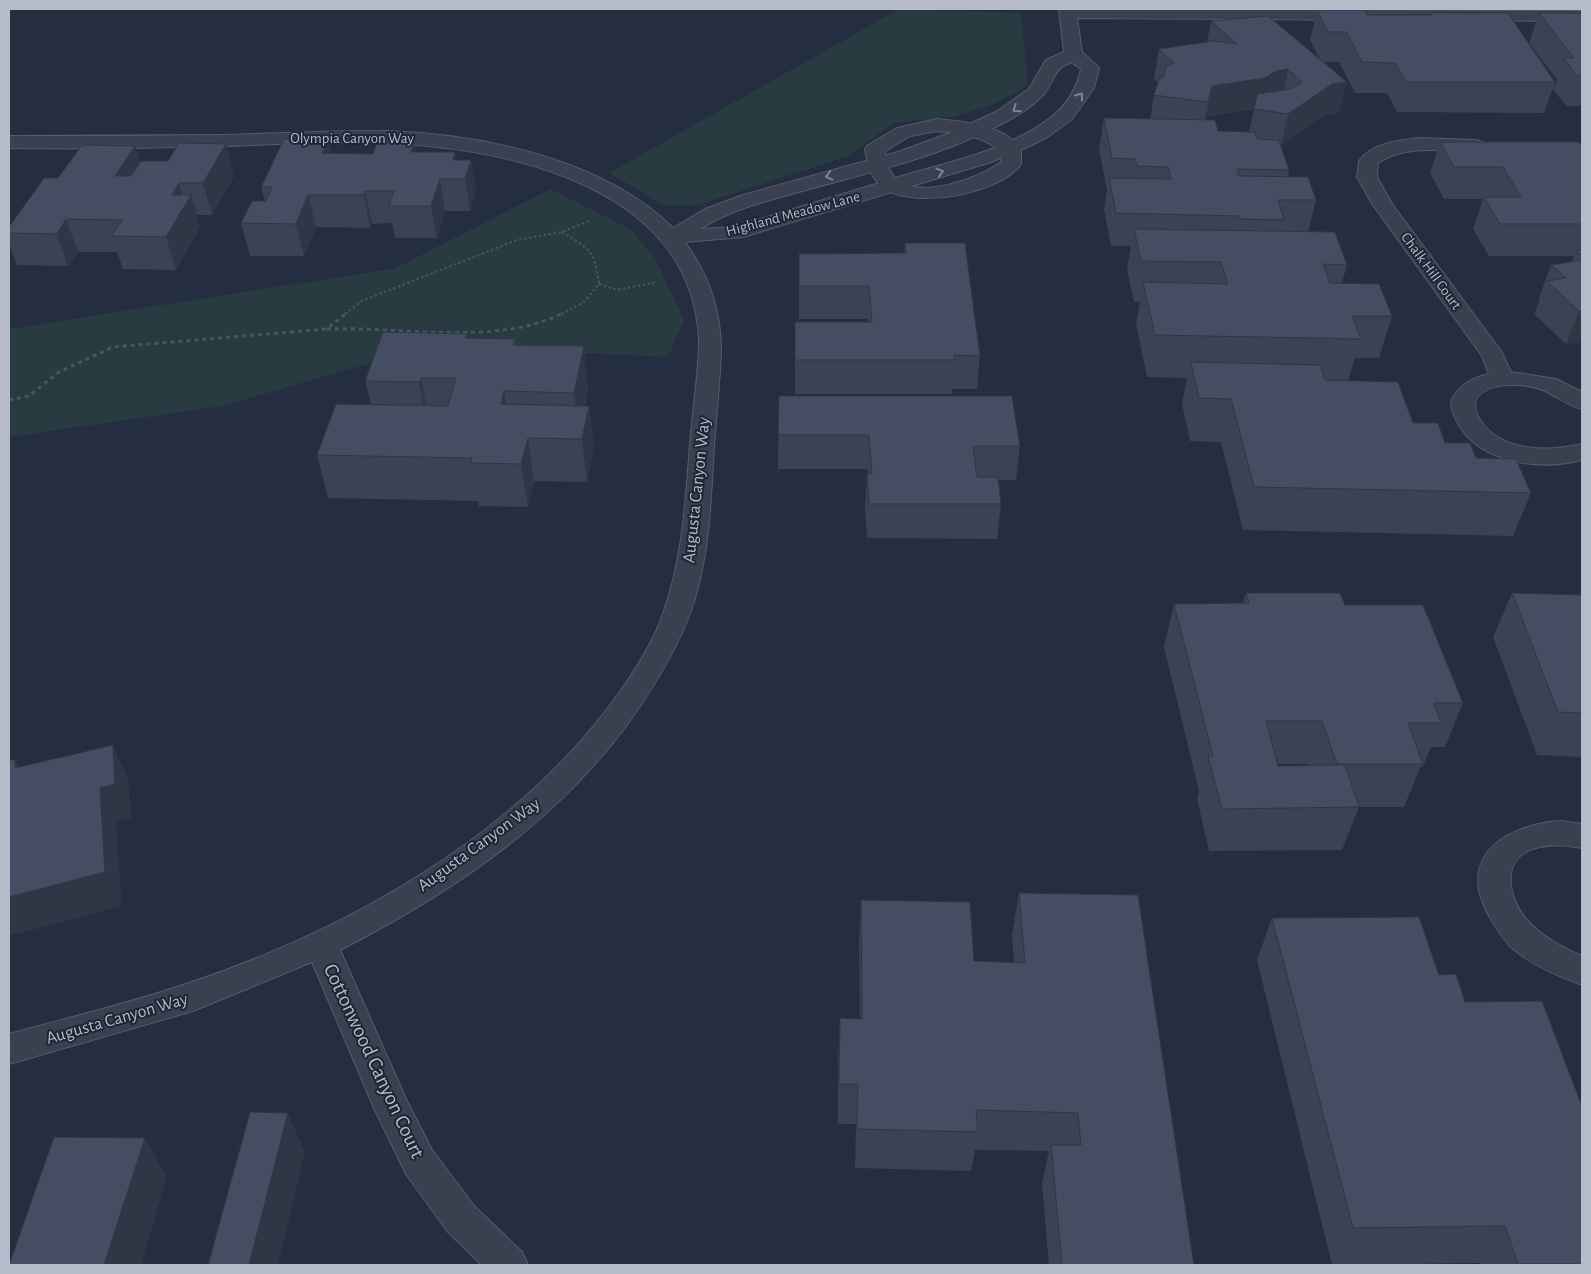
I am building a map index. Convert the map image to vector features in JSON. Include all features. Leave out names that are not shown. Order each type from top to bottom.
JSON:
[{"type":"street","points":[[1011,149],[1043,132],[1068,112],[1084,90],[1090,68],[1073,54],[1067,11],[1582,16]]},
{"type":"street","points":[[979,129],[1005,117],[1030,99],[1045,83],[1052,64],[1073,54]]},
{"type":"street","points":[[937,125],[979,129],[999,139],[1011,149],[1011,164],[1002,173],[983,182],[950,191],[916,192],[893,186],[876,163],[875,149],[891,135],[914,128],[937,125]]},
{"type":"street","name":"Olympia Canyon Way","points":[[9,142],[97,143],[346,136],[415,138],[452,142],[494,149],[588,181],[644,212],[671,237]]},
{"type":"street","name":"Chalk Hill Court","points":[[1495,146],[1409,145],[1390,148],[1379,153],[1370,161],[1368,177],[1374,190],[1493,356],[1503,379]]},
{"type":"street","name":"Highland Meadow Lane","points":[[671,237],[717,211],[876,163]]},
{"type":"street","name":"Highland Meadow Lane","points":[[671,237],[736,233],[893,186]]},
{"type":"street","name":"Augusta Canyon Way","points":[[9,1049],[189,998],[358,927],[439,878],[493,839],[542,800],[577,766],[613,722],[639,688],[667,638],[694,554],[710,338],[699,283],[693,270],[671,237]]},
{"type":"street","points":[[1582,402],[1568,392],[1547,384],[1525,379],[1503,379],[1485,382],[1471,389],[1464,400],[1463,412],[1470,425],[1484,437],[1503,448],[1526,455],[1549,458],[1570,457],[1582,452]]},
{"type":"street","points":[[1582,836],[1571,833],[1543,833],[1518,840],[1501,854],[1494,874],[1496,896],[1507,919],[1527,942],[1554,959],[1582,971]]},
{"type":"street","name":"Cottonwood Canyon Court","points":[[321,944],[392,1108],[419,1162],[461,1219],[509,1265]]},
{"type":"path","points":[[326,329],[362,301],[517,240],[562,232],[593,219]]},
{"type":"path","points":[[9,400],[28,396],[59,372],[113,347],[356,326],[430,332],[504,330],[555,318],[583,304],[599,284],[595,257],[580,243],[562,232]]},
{"type":"path","points":[[599,284],[617,290],[648,285],[693,270]]},
{"type":"shaded area","points":[[899,9],[1021,13],[1028,86],[989,106],[956,116],[894,123],[848,156],[698,205],[665,206],[609,173]]},
{"type":"shaded area","points":[[550,189],[630,229],[655,258],[684,320],[668,357],[430,346],[222,406],[9,437],[9,329],[396,268]]},
{"type":"building","points":[[1317,10],[1364,10],[1367,15],[1508,13],[1555,82],[1406,82],[1395,63],[1362,62],[1347,32],[1328,32]]},
{"type":"building","points":[[1539,13],[1582,13],[1582,76],[1577,76],[1564,58],[1574,58]]},
{"type":"building","points":[[1268,16],[1347,82],[1332,84],[1288,114],[1254,109],[1257,94],[1291,89],[1302,82],[1288,69],[1276,71],[1265,78],[1212,86],[1208,102],[1154,95],[1159,79],[1163,77],[1166,67],[1174,63],[1159,49],[1214,41],[1237,44],[1211,21]]},
{"type":"building","points":[[1104,118],[1215,120],[1218,131],[1255,132],[1257,139],[1279,140],[1289,170],[1237,169],[1239,176],[1308,177],[1316,200],[1278,200],[1284,220],[1240,219],[1240,216],[1116,213],[1109,178],[1171,179],[1168,167],[1137,166],[1135,159],[1112,158]]},
{"type":"building","points":[[284,139],[328,139],[322,153],[373,154],[377,143],[414,143],[411,152],[455,152],[453,160],[471,160],[465,179],[440,179],[431,206],[389,206],[394,191],[365,191],[364,195],[308,195],[296,224],[241,223],[252,201],[266,201],[272,187],[261,187]]},
{"type":"building","points":[[1440,142],[1579,142],[1582,147],[1582,224],[1500,224],[1484,197],[1521,197],[1503,167],[1454,167]]},
{"type":"building","points":[[179,143],[226,144],[203,183],[179,183],[172,195],[191,195],[166,237],[112,236],[122,220],[66,219],[57,234],[9,233],[9,227],[44,178],[58,178],[82,145],[135,146],[115,176],[131,176],[141,161],[168,161]]},
{"type":"building","points":[[1134,229],[1335,232],[1347,265],[1323,264],[1330,283],[1379,284],[1392,316],[1352,316],[1361,339],[1155,335],[1143,282],[1228,284],[1221,262],[1141,261]]},
{"type":"building","points":[[905,243],[965,243],[980,356],[954,355],[955,360],[795,360],[795,322],[872,322],[869,286],[799,286],[799,254],[906,253]]},
{"type":"building","points":[[1582,250],[1582,256],[1576,251]]},
{"type":"building","points":[[1582,260],[1582,311],[1579,311],[1547,281],[1566,278],[1551,265]]},
{"type":"building","points":[[383,332],[467,334],[465,338],[515,339],[513,345],[584,346],[574,393],[504,391],[501,404],[589,406],[582,439],[528,438],[521,464],[471,463],[472,458],[317,455],[336,404],[448,406],[456,378],[421,378],[419,382],[365,381]]},
{"type":"building","points":[[1191,362],[1320,365],[1325,380],[1398,382],[1413,423],[1438,423],[1445,443],[1470,443],[1476,458],[1516,459],[1531,493],[1254,487],[1231,399],[1199,398]]},
{"type":"building","points":[[779,396],[1012,396],[1020,446],[973,446],[977,477],[998,477],[1001,504],[869,504],[867,474],[872,474],[869,435],[778,435]]},
{"type":"building","points":[[1246,593],[1340,593],[1345,605],[1423,605],[1463,703],[1434,703],[1441,723],[1408,723],[1423,764],[1337,764],[1322,721],[1266,721],[1278,766],[1345,765],[1359,807],[1222,809],[1208,756],[1213,756],[1174,604],[1249,603]]},
{"type":"building","points":[[1512,593],[1582,595],[1582,713],[1558,712]]},
{"type":"building","points":[[113,745],[115,784],[100,788],[105,872],[9,897],[9,761],[15,759],[15,768]]},
{"type":"building","points":[[1019,893],[1138,895],[1194,1265],[1062,1265],[1051,1145],[1081,1145],[1078,1113],[976,1110],[978,1132],[857,1129],[858,1084],[839,1084],[840,1018],[862,1019],[861,900],[970,902],[974,961],[1025,963]]},
{"type":"building","points":[[1419,917],[1439,975],[1456,974],[1465,1002],[1542,1001],[1582,1106],[1582,1264],[1518,1264],[1505,1226],[1353,1228],[1272,918]]},
{"type":"building","points":[[250,1112],[288,1113],[249,1265],[208,1265]]},
{"type":"building","points":[[54,1137],[145,1138],[104,1265],[9,1265]]}]
